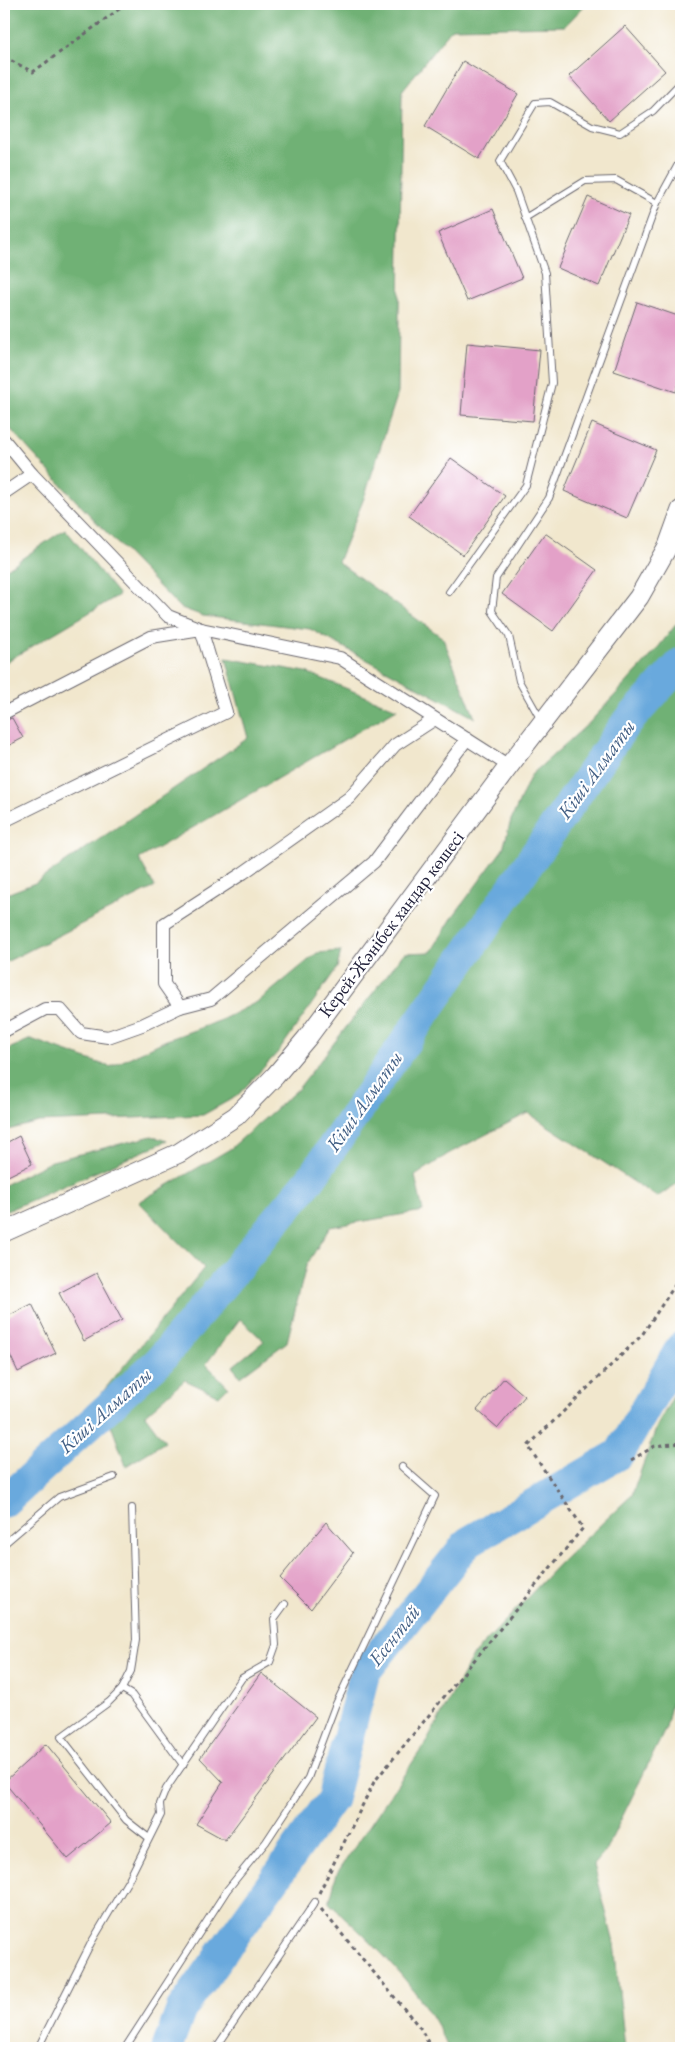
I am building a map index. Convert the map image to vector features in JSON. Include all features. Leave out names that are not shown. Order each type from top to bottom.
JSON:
[{"type":"main road","name":"Керей-Жәнібек хандар көшесі","points":[[4,1232],[179,1153],[236,1116],[275,1076],[307,1038],[509,766],[639,597],[668,546],[681,510]]},
{"type":"street","points":[[4,440],[32,474],[168,616],[201,629],[340,658],[509,766]]},
{"type":"street","points":[[4,493],[32,474]]},
{"type":"street","points":[[4,713],[151,637],[201,629]]},
{"type":"street","points":[[4,821],[226,712],[201,629]]},
{"type":"street","points":[[180,1007],[164,984],[164,924],[243,873],[349,798],[394,745],[435,718]]},
{"type":"street","points":[[4,1031],[45,1009],[60,1009],[81,1033],[108,1037],[142,1025],[180,1007],[211,999],[374,862],[467,739]]},
{"type":"lane","points":[[449,592],[526,485],[552,382],[545,273],[516,191],[500,161],[535,103],[550,102],[592,126],[620,133],[653,111],[681,82]]},
{"type":"lane","points":[[543,723],[518,681],[509,636],[492,611],[496,578],[549,498],[657,202],[681,159]]},
{"type":"lane","points":[[526,218],[585,181],[616,180],[657,202]]},
{"type":"lane","points":[[125,2048],[227,1890],[266,1842],[308,1778],[335,1706],[435,1496],[402,1467]]},
{"type":"lane","points":[[4,1544],[59,1497],[114,1477]]},
{"type":"lane","points":[[132,1508],[136,1640],[131,1671],[122,1689],[109,1702],[61,1737],[126,1820],[149,1838]]},
{"type":"lane","points":[[38,2048],[91,1943],[129,1879],[161,1815],[160,1804],[166,1790],[242,1678],[270,1662],[276,1645],[274,1619],[285,1604]]},
{"type":"lane","points":[[122,1689],[132,1695],[183,1764]]},
{"type":"lane","points":[[216,2048],[315,1902]]},
{"type":"path","points":[[4,57],[33,72],[126,4]]},
{"type":"path","points":[[431,2048],[422,2029],[315,1902],[374,1782],[583,1528],[528,1446],[642,1335],[681,1276]]},
{"type":"path","points":[[631,1460],[655,1446],[681,1443]]},
{"type":"green space","points":[[4,4],[586,4],[565,26],[452,28],[402,91],[398,393],[364,498],[338,562],[443,638],[475,718],[310,629],[203,616],[179,607],[79,504],[4,422]]},
{"type":"green space","points":[[65,529],[119,595],[4,663],[4,571]]},
{"type":"green space","points":[[681,618],[681,1181],[657,1197],[528,1113],[448,1154],[415,1176],[423,1211],[330,1227],[306,1266],[287,1342],[240,1377],[233,1366],[264,1341],[240,1319],[206,1364],[228,1387],[219,1396],[185,1380],[145,1415],[165,1442],[126,1466],[100,1395],[204,1268],[139,1202],[230,1149],[298,1089],[404,953],[431,952],[454,915],[503,849],[511,820],[531,775],[589,723],[653,654]]},
{"type":"green space","points":[[226,658],[306,672],[397,709],[139,859],[155,887],[4,963],[4,895],[35,883],[248,738]]},
{"type":"green space","points":[[341,951],[337,968],[279,1051],[237,1096],[203,1115],[39,1122],[4,1131],[4,1051],[31,1039],[110,1067],[164,1041],[219,1021],[259,1001],[317,953]]},
{"type":"green space","points":[[152,1136],[167,1141],[4,1212],[4,1185],[52,1161]]},
{"type":"green space","points":[[681,1382],[681,1667],[666,1728],[605,1852],[594,1865],[614,1943],[625,2048],[448,2048],[438,2027],[411,1988],[380,1952],[329,1903],[337,1873],[427,1741],[474,1654],[562,1561],[632,1495],[657,1426]]},
{"type":"building","points":[[625,26],[665,71],[609,121],[569,76]]},
{"type":"building","points":[[463,61],[518,94],[479,159],[425,126]]},
{"type":"building","points":[[588,197],[629,215],[599,286],[558,268]]},
{"type":"building","points":[[493,209],[522,278],[467,301],[438,233]]},
{"type":"building","points":[[637,302],[681,317],[681,377],[676,392],[614,371]]},
{"type":"building","points":[[467,343],[540,350],[533,421],[461,415]]},
{"type":"building","points":[[592,423],[656,450],[627,518],[564,491]]},
{"type":"building","points":[[451,458],[505,496],[463,555],[409,516]]},
{"type":"building","points":[[545,533],[597,570],[553,631],[502,594]]},
{"type":"building","points":[[12,718],[23,738],[4,748],[4,721]]},
{"type":"building","points":[[19,1136],[32,1164],[4,1178],[4,1144]]},
{"type":"building","points":[[97,1273],[122,1320],[84,1341],[59,1293]]},
{"type":"building","points":[[32,1304],[56,1353],[18,1372],[4,1342],[4,1318]]},
{"type":"building","points":[[504,1378],[525,1396],[498,1428],[477,1410]]},
{"type":"building","points":[[326,1522],[353,1553],[311,1609],[280,1578]]},
{"type":"building","points":[[261,1673],[316,1717],[225,1840],[196,1824],[223,1782],[200,1758]]},
{"type":"building","points":[[46,1744],[111,1823],[68,1859],[4,1782]]},
{"type":"waterway","name":"Кіші Алматы","points":[[4,1502],[159,1361],[309,1181],[624,726],[681,663]]},
{"type":"waterway","name":"Есентай","points":[[167,2048],[181,2010],[332,1799],[365,1672],[468,1542],[619,1454],[681,1347]]}]
